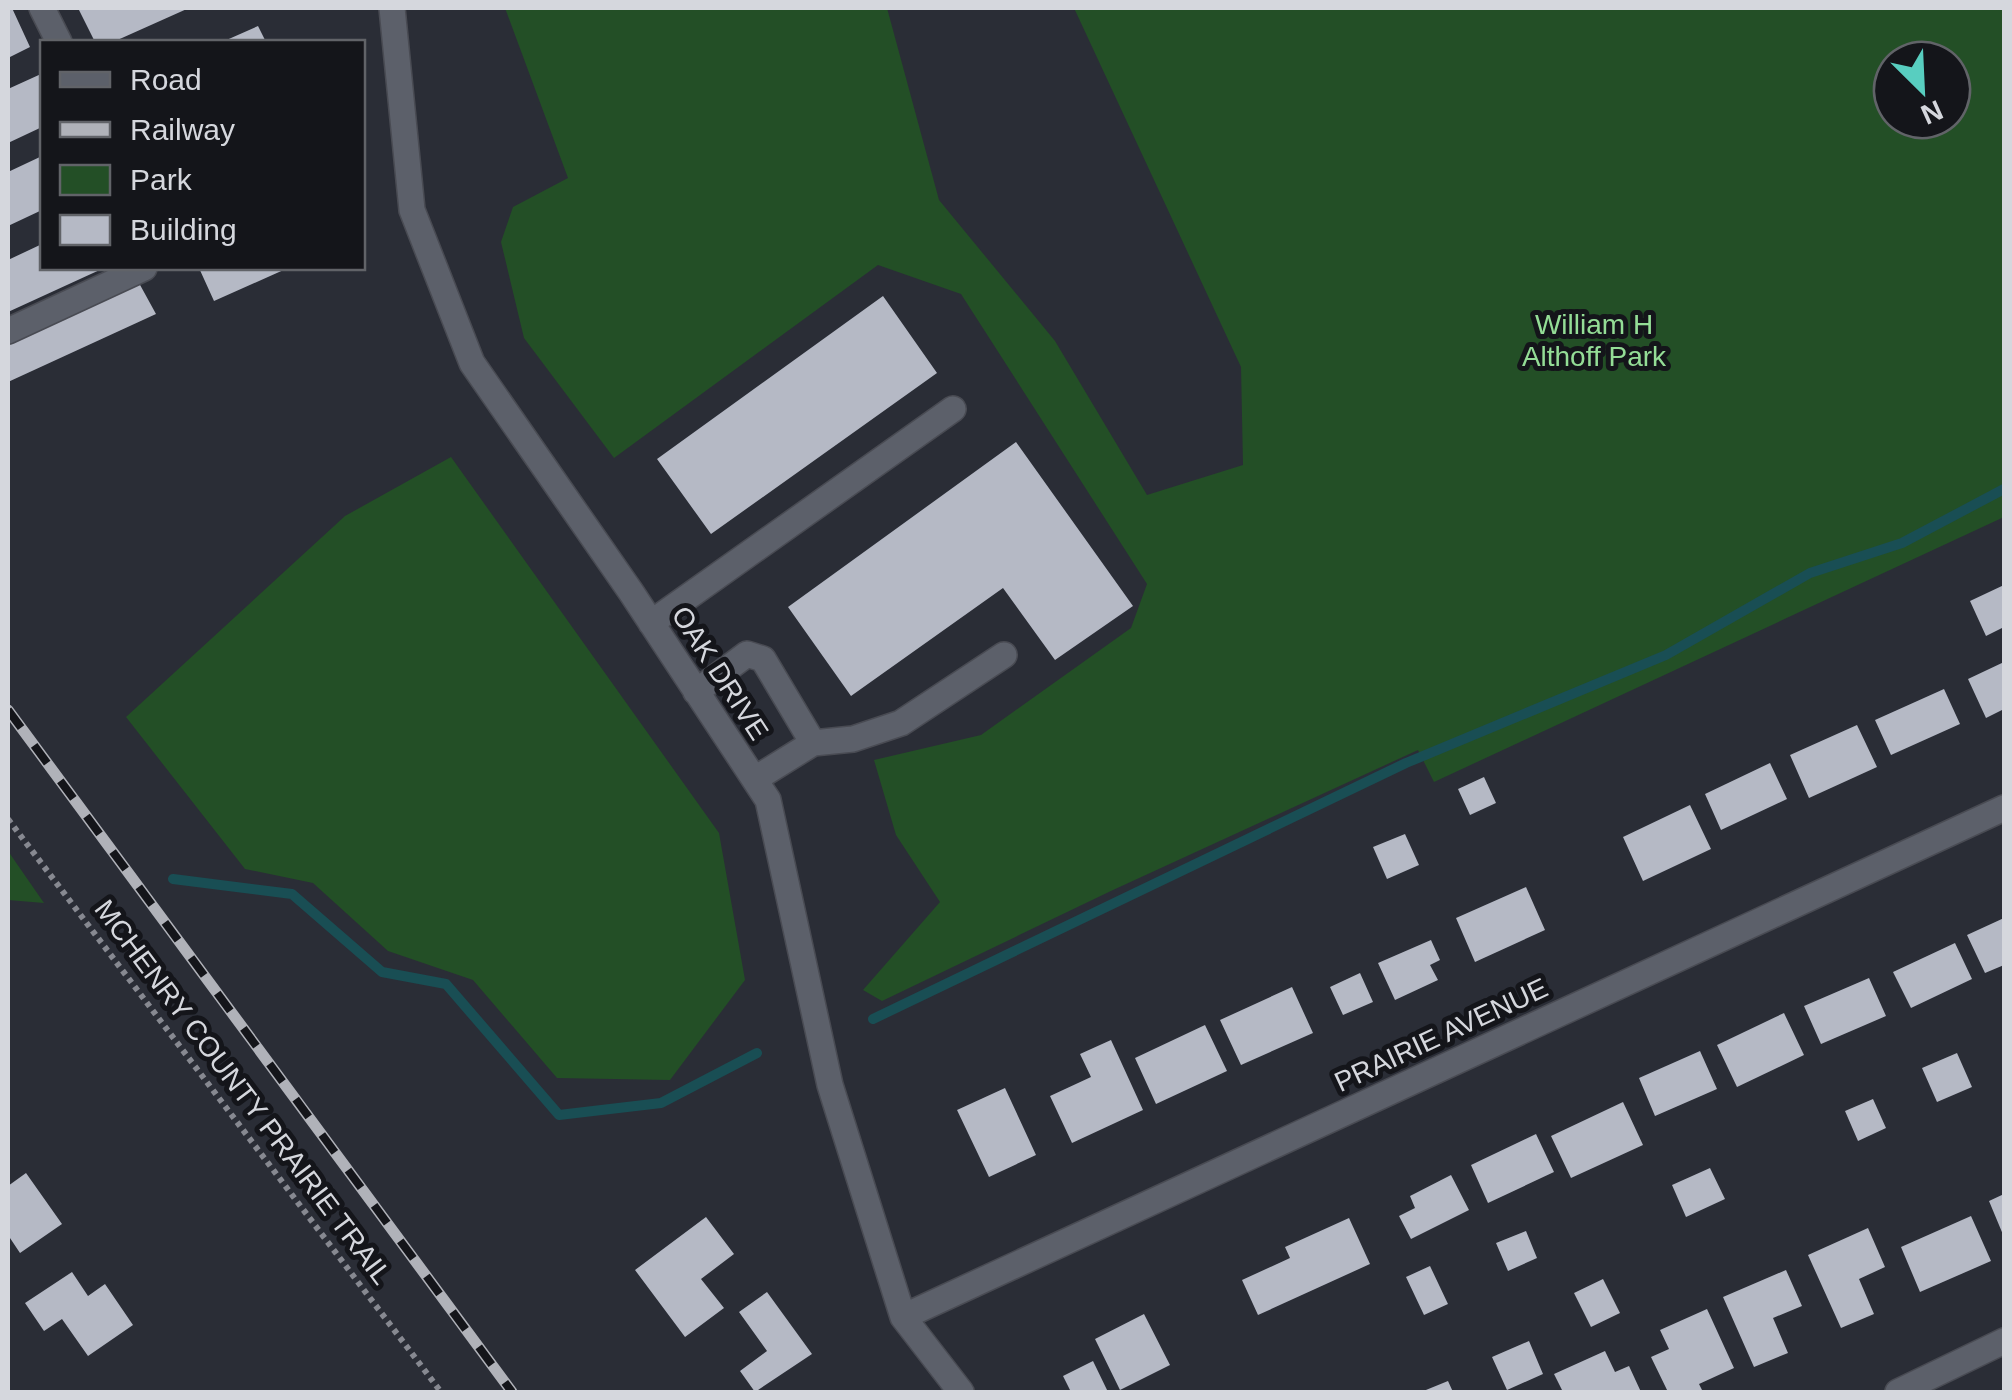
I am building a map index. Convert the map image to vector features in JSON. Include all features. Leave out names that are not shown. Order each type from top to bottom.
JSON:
[{"type":"street","points":[[42,8],[57,40]]},
{"type":"street","name":"OAK DRIVE","points":[[392,8],[412,210],[472,364],[768,800],[830,1085],[903,1317],[961,1392]]},
{"type":"street","points":[[8,331],[140,270]]},
{"type":"street","points":[[651,623],[953,409]]},
{"type":"street","points":[[696,692],[746,654],[763,659],[812,743]]},
{"type":"street","points":[[755,779],[812,743],[853,739],[901,723],[1004,655]]},
{"type":"street","name":"PRAIRIE AVENUE","points":[[903,1317],[2004,808]]},
{"type":"street","points":[[1898,1392],[2004,1342]]},
{"type":"path","name":"MCHENRY COUNTY PRAIRIE TRAIL","points":[[8,819],[441,1392]]},
{"type":"green space","name":"William H Althoff Park","points":[[505,8],[887,8],[939,200],[1055,341],[1147,495],[1243,465],[1241,367],[1074,8],[2004,8],[2004,517],[1434,782],[1418,750],[882,1001],[863,990],[940,902],[896,835],[874,760],[981,735],[1131,628],[1147,584],[961,294],[878,265],[614,458],[524,338],[501,242],[513,207],[568,178]]},
{"type":"green space","points":[[451,457],[719,833],[745,980],[670,1080],[557,1078],[473,980],[388,951],[313,883],[245,869],[126,717],[345,516]]},
{"type":"green space","points":[[8,851],[44,903],[8,900]]},
{"type":"building","points":[[8,8],[12,8],[30,47],[8,58]]},
{"type":"building","points":[[78,8],[189,8],[117,40],[94,40]]},
{"type":"building","points":[[258,26],[265,40],[226,40]]},
{"type":"building","points":[[40,74],[40,128],[8,143],[8,89]]},
{"type":"building","points":[[40,157],[40,211],[8,226],[8,172]]},
{"type":"building","points":[[40,245],[40,270],[100,270],[8,312],[8,260]]},
{"type":"building","points":[[200,270],[284,270],[214,301]]},
{"type":"building","points":[[139,283],[156,314],[8,382],[8,343]]},
{"type":"building","points":[[883,296],[937,373],[711,534],[657,459]]},
{"type":"building","points":[[1016,442],[1133,606],[1055,660],[1003,588],[851,696],[788,607]]},
{"type":"building","points":[[2004,585],[2004,627],[1986,636],[1970,601]]},
{"type":"building","points":[[2004,662],[2004,709],[1986,718],[1968,679]]},
{"type":"building","points":[[1944,689],[1960,724],[1891,755],[1875,720]]},
{"type":"building","points":[[1857,725],[1877,767],[1809,798],[1790,755]]},
{"type":"building","points":[[1770,763],[1787,799],[1721,830],[1705,794]]},
{"type":"building","points":[[1484,777],[1496,803],[1470,815],[1458,789]]},
{"type":"building","points":[[1690,805],[1711,849],[1643,881],[1623,837]]},
{"type":"building","points":[[1405,834],[1419,865],[1387,879],[1373,847]]},
{"type":"building","points":[[1526,887],[1545,930],[1475,962],[1456,918]]},
{"type":"building","points":[[2004,918],[2004,965],[1985,973],[1967,935]]},
{"type":"building","points":[[1431,940],[1440,960],[1430,965],[1438,980],[1395,1000],[1378,963]]},
{"type":"building","points":[[1955,943],[1972,979],[1911,1008],[1893,972]]},
{"type":"building","points":[[1360,973],[1373,1002],[1343,1015],[1330,987]]},
{"type":"building","points":[[1869,978],[1886,1016],[1821,1044],[1804,1006]]},
{"type":"building","points":[[1292,987],[1313,1033],[1241,1065],[1220,1020]]},
{"type":"building","points":[[1784,1013],[1804,1055],[1737,1087],[1717,1045]]},
{"type":"building","points":[[1205,1025],[1227,1071],[1156,1104],[1135,1058]]},
{"type":"building","points":[[1111,1040],[1143,1110],[1072,1143],[1050,1096],[1091,1077],[1080,1054]]},
{"type":"building","points":[[1700,1051],[1717,1089],[1655,1116],[1639,1078]]},
{"type":"building","points":[[1957,1053],[1972,1087],[1937,1102],[1922,1068]]},
{"type":"building","points":[[1005,1088],[1036,1155],[989,1177],[957,1110]]},
{"type":"building","points":[[1873,1099],[1886,1128],[1858,1141],[1845,1111]]},
{"type":"building","points":[[1623,1102],[1643,1145],[1571,1178],[1551,1136]]},
{"type":"building","points":[[1536,1134],[1554,1172],[1488,1203],[1471,1165]]},
{"type":"building","points":[[1710,1168],[1725,1199],[1686,1217],[1672,1185]]},
{"type":"building","points":[[26,1173],[62,1224],[20,1253],[8,1235],[8,1186]]},
{"type":"building","points":[[1451,1175],[1469,1210],[1411,1239],[1399,1216],[1415,1208],[1410,1196]]},
{"type":"building","points":[[2004,1194],[2004,1237],[1989,1201]]},
{"type":"building","points":[[1971,1216],[1991,1261],[1920,1292],[1901,1247]]},
{"type":"building","points":[[706,1217],[734,1254],[701,1279],[724,1308],[685,1337],[635,1270]]},
{"type":"building","points":[[1349,1218],[1370,1264],[1258,1315],[1242,1280],[1290,1258],[1285,1247]]},
{"type":"building","points":[[1868,1228],[1885,1267],[1859,1279],[1874,1314],[1841,1328],[1808,1255]]},
{"type":"building","points":[[1526,1231],[1537,1258],[1508,1271],[1496,1243]]},
{"type":"building","points":[[1430,1266],[1448,1304],[1424,1315],[1406,1277]]},
{"type":"building","points":[[1786,1270],[1802,1306],[1773,1318],[1788,1353],[1754,1367],[1723,1297]]},
{"type":"building","points":[[72,1272],[88,1296],[105,1284],[133,1325],[88,1356],[62,1319],[44,1331],[25,1303]]},
{"type":"building","points":[[1603,1279],[1620,1313],[1591,1327],[1574,1293]]},
{"type":"building","points":[[767,1292],[812,1354],[755,1392],[740,1371],[767,1351],[739,1312]]},
{"type":"building","points":[[1707,1309],[1734,1368],[1699,1384],[1703,1392],[1668,1392],[1651,1357],[1669,1349],[1660,1330]]},
{"type":"building","points":[[1144,1314],[1170,1365],[1120,1390],[1095,1339]]},
{"type":"building","points":[[1529,1341],[1543,1374],[1507,1390],[1492,1357]]},
{"type":"building","points":[[1605,1351],[1615,1372],[1629,1366],[1641,1392],[1563,1392],[1554,1374]]},
{"type":"building","points":[[1093,1361],[1108,1392],[1071,1392],[1063,1376]]},
{"type":"building","points":[[1448,1381],[1453,1392],[1421,1392]]},
{"type":"waterway","points":[[873,1019],[1406,763],[1666,655],[1810,573],[1902,543],[2004,489]]},
{"type":"waterway","points":[[173,879],[292,894],[382,972],[446,984],[559,1115],[661,1103],[757,1053]]},
{"type":"railway","points":[[8,710],[512,1392]]}]
